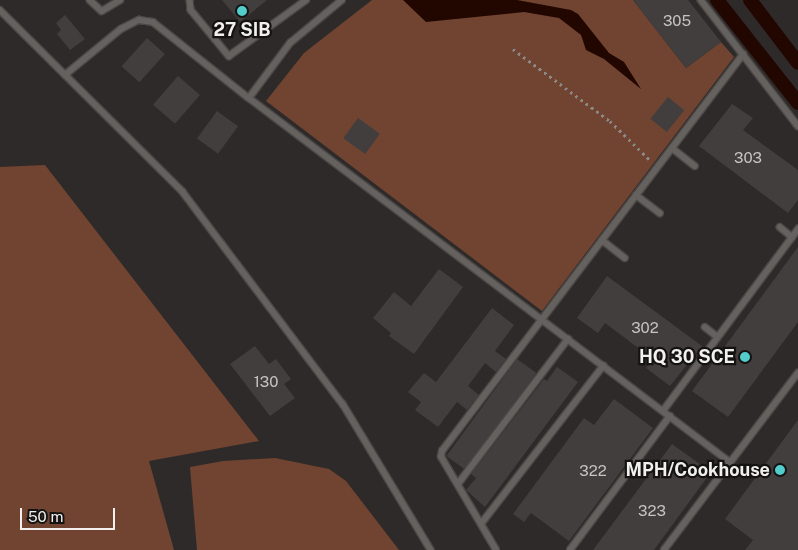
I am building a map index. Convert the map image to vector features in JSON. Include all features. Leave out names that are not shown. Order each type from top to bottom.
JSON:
[{"type":"lane","points":[[90,0],[102,11],[120,0]]},
{"type":"lane","points":[[190,0],[191,10],[229,56],[306,0]]},
{"type":"lane","points":[[249,98],[290,43],[342,0]]},
{"type":"lane","points":[[701,0],[798,126]]},
{"type":"lane","points":[[0,10],[183,192],[343,404],[431,550]]},
{"type":"lane","points":[[65,75],[121,29],[139,20],[153,22],[249,98],[730,462]]},
{"type":"lane","points":[[496,550],[441,457],[442,451],[743,54]]},
{"type":"lane","points":[[672,148],[695,166]]},
{"type":"lane","points":[[636,195],[660,213]]},
{"type":"lane","points":[[780,227],[792,237]]},
{"type":"lane","points":[[663,412],[798,229]]},
{"type":"lane","points":[[602,240],[625,258]]},
{"type":"lane","points":[[705,327],[718,337]]},
{"type":"lane","points":[[458,484],[568,339]]},
{"type":"lane","points":[[481,524],[603,366]]},
{"type":"lane","points":[[664,550],[798,373]]},
{"type":"lane","points":[[570,550],[670,416]]},
{"type":"path","points":[[513,49],[610,121],[657,167]]},
{"type":"shaded area","points":[[372,0],[633,0],[686,68],[721,42],[734,57],[542,311],[266,101],[304,53]]},
{"type":"shaded area","points":[[403,0],[517,0],[571,10],[578,14],[609,53],[624,62],[641,89],[604,59],[586,50],[581,35],[559,18],[524,12],[426,22]]},
{"type":"shaded area","points":[[45,165],[259,441],[149,461],[174,550],[0,550],[0,167]]},
{"type":"shaded area","points":[[275,458],[329,469],[346,481],[399,550],[197,550],[190,467],[223,461]]},
{"type":"building","name":"27 SIB","points":[[222,0],[267,0],[240,22]]},
{"type":"building","points":[[633,0],[688,0],[721,42],[686,68]]},
{"type":"building","points":[[65,15],[85,39],[70,50],[57,34],[61,30],[56,23]]},
{"type":"building","points":[[147,38],[165,54],[139,82],[122,66]]},
{"type":"building","points":[[178,76],[200,95],[175,124],[153,105]]},
{"type":"building","points":[[668,97],[684,110],[667,132],[650,119]]},
{"type":"building","points":[[732,104],[753,118],[743,130],[798,170],[798,200],[788,213],[699,146]]},
{"type":"building","points":[[217,111],[238,126],[218,154],[197,139]]},
{"type":"building","points":[[358,118],[380,134],[365,154],[343,138]]},
{"type":"building","name":"HQ 30 SCE","points":[[798,247],[798,322],[728,417],[692,391]]},
{"type":"building","points":[[439,269],[463,287],[414,354],[389,336],[391,333],[373,318],[394,292],[411,306]]},
{"type":"building","points":[[607,276],[702,346],[670,386],[646,368],[653,359],[605,323],[598,333],[577,318]]},
{"type":"building","points":[[492,308],[514,325],[495,351],[506,359],[496,372],[485,363],[468,386],[479,395],[467,410],[457,402],[438,427],[415,410],[421,402],[408,392],[424,373],[436,382]]},
{"type":"building","points":[[255,346],[269,364],[276,359],[291,379],[284,384],[295,398],[270,416],[230,364]]},
{"type":"building","points":[[517,359],[536,373],[466,470],[446,456]]},
{"type":"building","points":[[557,367],[578,382],[485,507],[466,490],[476,478],[471,474],[544,379],[547,381]]},
{"type":"building","points":[[614,399],[653,428],[569,541],[531,513],[524,522],[513,514],[584,418],[594,425]]},
{"type":"building","name":"MPH/Cookhouse","points":[[798,420],[798,550],[745,550],[753,540],[725,519]]},
{"type":"building","points":[[672,444],[711,472],[654,550],[593,550]]},
{"type":"waterway","points":[[717,0],[798,103]]},
{"type":"waterway","points":[[750,0],[798,63]]},
{"type":"place","name":"27 SIB","points":[[242,11]]},
{"type":"place","name":"HQ 30 SCE","points":[[745,357]]},
{"type":"place","name":"MPH/Cookhouse","points":[[780,470]]}]
